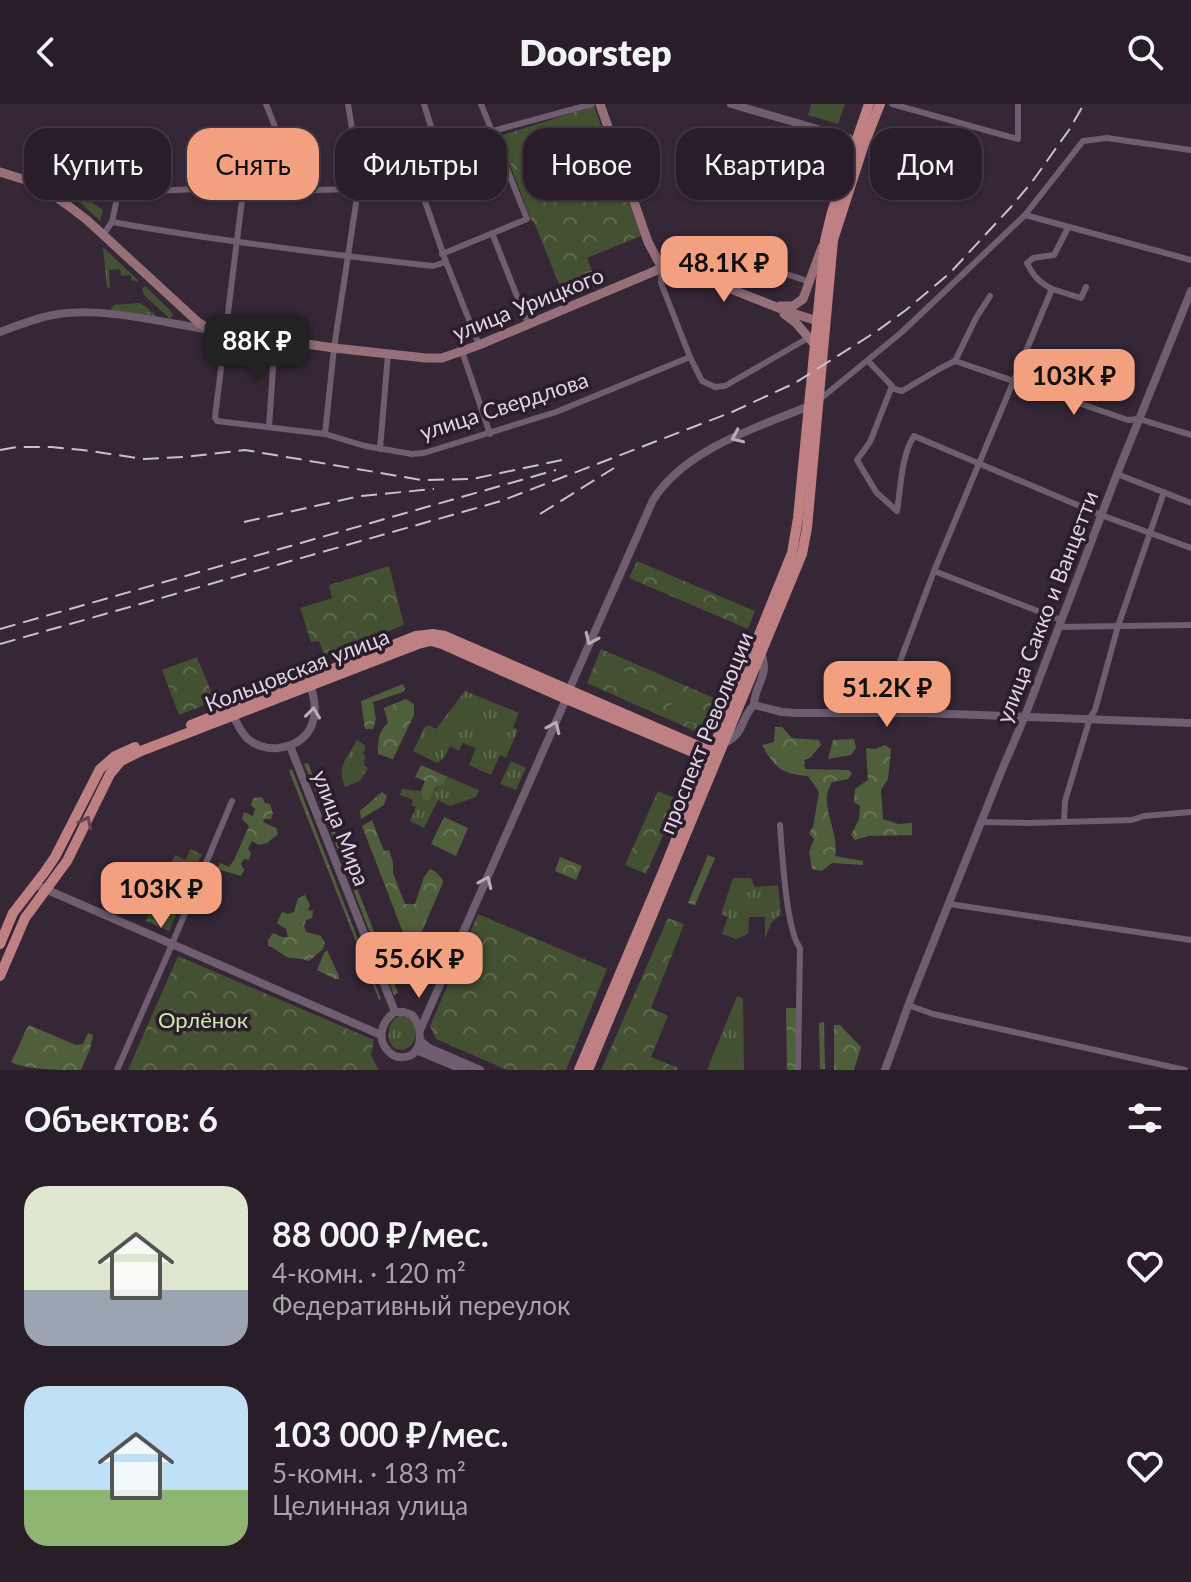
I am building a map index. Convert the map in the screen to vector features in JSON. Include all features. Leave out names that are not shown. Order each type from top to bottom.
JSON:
[{"type":"main road","points":[[600,104],[648,242],[662,268],[688,272],[821,323]]},
{"type":"main road","points":[[816,388],[816,341],[833,240],[869,104]]},
{"type":"main road","points":[[772,305],[790,307],[803,299],[825,241],[832,212],[859,145],[880,104]]},
{"type":"main road","points":[[0,172],[49,191],[87,220],[190,316],[211,330]]},
{"type":"main road","points":[[821,323],[825,241]]},
{"type":"main road","name":"улица Урицкого","points":[[211,330],[334,348],[442,358],[662,268]]},
{"type":"main road","points":[[772,305],[816,341]]},
{"type":"main road","name":"проспект Революции","points":[[579,1070],[802,554],[807,535],[819,400],[816,388]]},
{"type":"main road","name":"проспект Революции","points":[[588,1070],[716,754],[792,553],[809,406],[816,388]]},
{"type":"main road","name":"Кольцовская улица","points":[[0,944],[13,913],[55,857],[90,785],[110,759],[131,748],[309,682],[416,636],[445,636],[568,695],[716,754]]},
{"type":"main road","name":"Кольцовская улица","points":[[0,976],[25,918],[67,861],[102,789],[121,761],[232,712]]},
{"type":"street","points":[[266,104],[275,128]]},
{"type":"street","points":[[348,104],[352,128]]},
{"type":"street","points":[[424,104],[431,128]]},
{"type":"street","points":[[481,104],[492,128]]},
{"type":"street","points":[[504,128],[592,104]]},
{"type":"street","points":[[731,104],[849,138],[859,145]]},
{"type":"street","points":[[892,104],[1018,139],[1018,104]]},
{"type":"street","points":[[819,400],[916,319],[1025,215],[1083,141],[1107,138],[1191,150]]},
{"type":"street","points":[[442,254],[527,219],[507,167]]},
{"type":"street","points":[[103,235],[112,222],[119,189],[128,192],[187,189]]},
{"type":"street","points":[[227,332],[242,200]]},
{"type":"street","points":[[325,434],[334,348],[356,200]]},
{"type":"street","points":[[424,200],[479,345]]},
{"type":"street","points":[[1025,215],[1191,260]]},
{"type":"street","points":[[112,222],[348,257],[433,266],[446,262]]},
{"type":"street","points":[[1068,228],[1054,255],[1033,258],[1027,263],[1033,276],[1052,289],[1081,298],[1086,287]]},
{"type":"street","points":[[492,233],[528,324]]},
{"type":"street","points":[[688,272],[696,244],[810,282]]},
{"type":"street","points":[[662,268],[661,283],[702,381],[715,387],[725,386],[816,341]]},
{"type":"street","points":[[881,712],[934,571],[1052,289]]},
{"type":"street","name":"улица Сакко и Ванцетти","points":[[885,1068],[1191,291]]},
{"type":"street","points":[[891,388],[902,391],[955,361],[990,296]]},
{"type":"street","name":"улица Урицкого","points":[[0,332],[66,313],[106,313],[211,330]]},
{"type":"street","name":"улица Свердлова","points":[[227,332],[215,417],[219,422],[325,434],[365,446],[412,454],[490,434],[556,412],[690,357]]},
{"type":"street","points":[[269,427],[275,339]]},
{"type":"street","points":[[462,351],[490,434]]},
{"type":"street","points":[[380,449],[388,354]]},
{"type":"street","points":[[868,361],[892,386],[870,442],[857,460],[876,492],[897,511],[906,454],[914,436],[1101,515],[1191,548]]},
{"type":"street","points":[[955,361],[1128,420],[1139,419],[1189,435],[1191,426]]},
{"type":"street","points":[[420,1030],[412,1015],[395,1012],[384,1023],[381,1035],[386,1049],[398,1057],[408,1056],[418,1045],[420,1030],[654,497],[684,465],[703,453],[809,406]]},
{"type":"street","points":[[1117,474],[1191,503]]},
{"type":"street","points":[[1064,822],[1065,801],[1090,718],[1164,492]]},
{"type":"street","points":[[934,571],[1060,623],[1191,625]]},
{"type":"street","points":[[716,754],[737,736],[754,705],[765,669],[761,652]]},
{"type":"street","points":[[232,712],[248,739],[256,744],[272,749],[290,746],[306,735],[311,726],[315,707],[309,682]]},
{"type":"street","points":[[754,705],[795,713],[881,712],[1191,723]]},
{"type":"street","name":"улица Мира","points":[[290,746],[395,1012]]},
{"type":"street","points":[[117,1070],[232,801]]},
{"type":"street","points":[[982,822],[1132,820],[1191,812]]},
{"type":"street","points":[[780,825],[792,928],[795,943],[800,948],[798,1070]]},
{"type":"street","points":[[36,885],[381,1035]]},
{"type":"street","points":[[949,904],[1191,940]]},
{"type":"street","points":[[908,1005],[933,1014],[1185,1070]]},
{"type":"street","points":[[418,1045],[464,1070]]},
{"type":"street","points":[[418,1045],[480,1070]]},
{"type":"street","points":[[397,1070],[398,1057]]},
{"type":"street","points":[[885,1068],[896,1070]]},
{"type":"green space","points":[[811,104],[845,104],[838,124],[808,115]]},
{"type":"green space","points":[[594,106],[602,128],[524,128]]},
{"type":"green space","points":[[523,128],[523,199],[507,157],[507,133]]},
{"type":"green space","points":[[77,200],[89,200],[103,210],[100,221]]},
{"type":"green space","points":[[524,200],[628,200],[641,236],[587,258],[597,285],[565,299]]},
{"type":"green space","points":[[103,247],[139,281],[131,280],[131,275],[121,276],[120,269],[109,270],[110,288],[107,287]]},
{"type":"green space","points":[[145,286],[170,310],[173,315],[170,319],[144,295],[142,289]]},
{"type":"green space","points":[[139,303],[156,316],[111,308],[114,305]]},
{"type":"green space","points":[[637,561],[755,611],[748,629],[629,578]]},
{"type":"green space","points":[[389,566],[404,625],[325,657],[319,641],[311,642],[300,608],[332,598],[329,585]]},
{"type":"green space","points":[[601,649],[714,698],[701,731],[697,732],[587,683]]},
{"type":"green space","points":[[197,657],[215,701],[179,715],[162,670]]},
{"type":"green space","points":[[615,667],[643,679],[636,696],[607,684]]},
{"type":"green space","points":[[931,669],[948,671],[951,677],[945,706],[916,706]]},
{"type":"green space","points":[[403,684],[403,692],[373,702],[376,719],[373,729],[365,729],[361,701]]},
{"type":"green space","points":[[465,691],[519,713],[513,727],[518,730],[506,758],[500,755],[491,775],[469,765],[476,748],[463,743],[459,751],[450,746],[444,758],[437,763],[413,751],[424,728],[429,725],[436,729]]},
{"type":"green space","points":[[674,698],[700,710],[694,724],[668,712]]},
{"type":"green space","points":[[406,699],[414,704],[414,715],[393,759],[378,754],[379,737],[388,723],[384,708]]},
{"type":"green space","points":[[775,727],[782,727],[792,738],[819,740],[821,745],[804,760],[805,769],[849,770],[852,774],[848,779],[832,782],[827,803],[835,856],[863,861],[863,865],[832,863],[822,871],[812,869],[809,852],[814,839],[809,833],[813,827],[819,792],[808,776],[791,774],[771,759],[762,745],[774,742]]},
{"type":"green space","points":[[854,739],[856,748],[851,755],[828,759],[833,740]]},
{"type":"green space","points":[[357,740],[365,745],[362,753],[365,755],[364,765],[368,768],[360,781],[345,787],[342,767]]},
{"type":"green space","points":[[885,745],[891,749],[888,779],[881,790],[883,819],[898,824],[912,823],[912,835],[869,836],[855,840],[851,835],[859,819],[860,806],[854,802],[855,789],[868,780],[866,748]]},
{"type":"green space","points":[[511,761],[526,768],[516,790],[500,784]]},
{"type":"green space","points":[[308,763],[398,993],[394,995],[304,764]]},
{"type":"green space","points":[[421,765],[448,777],[435,788],[429,800],[423,799],[421,791],[425,781],[415,777]]},
{"type":"green space","points":[[292,769],[381,999],[379,1000],[289,771]]},
{"type":"green space","points":[[448,777],[479,790],[476,797],[450,806],[438,800],[424,828],[410,821],[416,807],[411,805],[413,800],[400,795],[402,789],[421,791],[423,799]]},
{"type":"green space","points":[[658,791],[679,800],[646,874],[625,865]]},
{"type":"green space","points":[[382,792],[387,796],[384,805],[361,819],[360,811]]},
{"type":"green space","points":[[262,797],[265,803],[270,804],[273,813],[271,819],[264,819],[263,822],[276,828],[278,834],[267,843],[259,845],[252,841],[248,849],[251,853],[249,860],[244,859],[241,864],[244,870],[241,876],[217,869],[220,863],[229,867],[234,860],[249,826],[242,819],[244,812],[253,816],[253,798]]},
{"type":"green space","points":[[444,817],[468,828],[456,856],[431,844]]},
{"type":"green space","points":[[372,820],[384,851],[389,850],[393,873],[405,904],[415,904],[430,869],[443,880],[417,943],[407,943],[362,826]]},
{"type":"green space","points":[[190,849],[202,854],[169,931],[146,921],[175,855],[186,860]]},
{"type":"green space","points":[[708,855],[715,858],[695,905],[688,903]]},
{"type":"green space","points":[[560,857],[582,866],[576,880],[555,871]]},
{"type":"green space","points":[[733,878],[751,878],[755,887],[778,885],[781,914],[771,923],[765,939],[765,917],[749,917],[748,934],[736,939],[722,934],[728,917],[721,914]]},
{"type":"green space","points":[[305,895],[310,905],[308,910],[313,911],[312,918],[306,920],[304,926],[306,932],[321,936],[325,943],[323,949],[309,961],[288,957],[268,946],[273,933],[288,937],[286,929],[277,923],[282,912],[294,912],[298,898]]},
{"type":"green space","points":[[478,914],[607,969],[566,1070],[507,1070],[436,1039],[430,1026]]},
{"type":"green space","points":[[668,918],[684,924],[651,1008],[668,1016],[651,1057],[678,1068],[601,1070]]},
{"type":"green space","points":[[327,950],[339,976],[339,979],[317,970]]},
{"type":"green space","name":"Орлёнок","points":[[178,956],[374,1040],[371,1055],[379,1070],[128,1070]]},
{"type":"green space","points":[[737,996],[743,998],[744,1070],[707,1070]]},
{"type":"green space","points":[[786,1008],[797,1008],[795,1070],[787,1070]]},
{"type":"green space","points":[[400,1015],[411,1019],[415,1031],[411,1046],[399,1050],[389,1040],[389,1030]]},
{"type":"green space","points":[[824,1022],[825,1069],[820,1069],[819,1023]]},
{"type":"green space","points":[[29,1025],[76,1045],[83,1044],[88,1033],[93,1035],[81,1070],[35,1068],[11,1062]]},
{"type":"green space","points":[[834,1025],[840,1025],[861,1047],[854,1070],[834,1070]]},
{"type":"railway","points":[[0,644],[501,501],[732,412],[795,383],[877,331],[950,273],[1032,182],[1084,104]]},
{"type":"railway","points":[[0,450],[51,447],[144,459],[245,450],[422,480],[472,479],[562,460]]},
{"type":"railway","points":[[540,514],[614,468]]},
{"type":"railway","points":[[0,629],[556,470]]},
{"type":"railway","points":[[244,522],[360,496],[434,489]]}]
